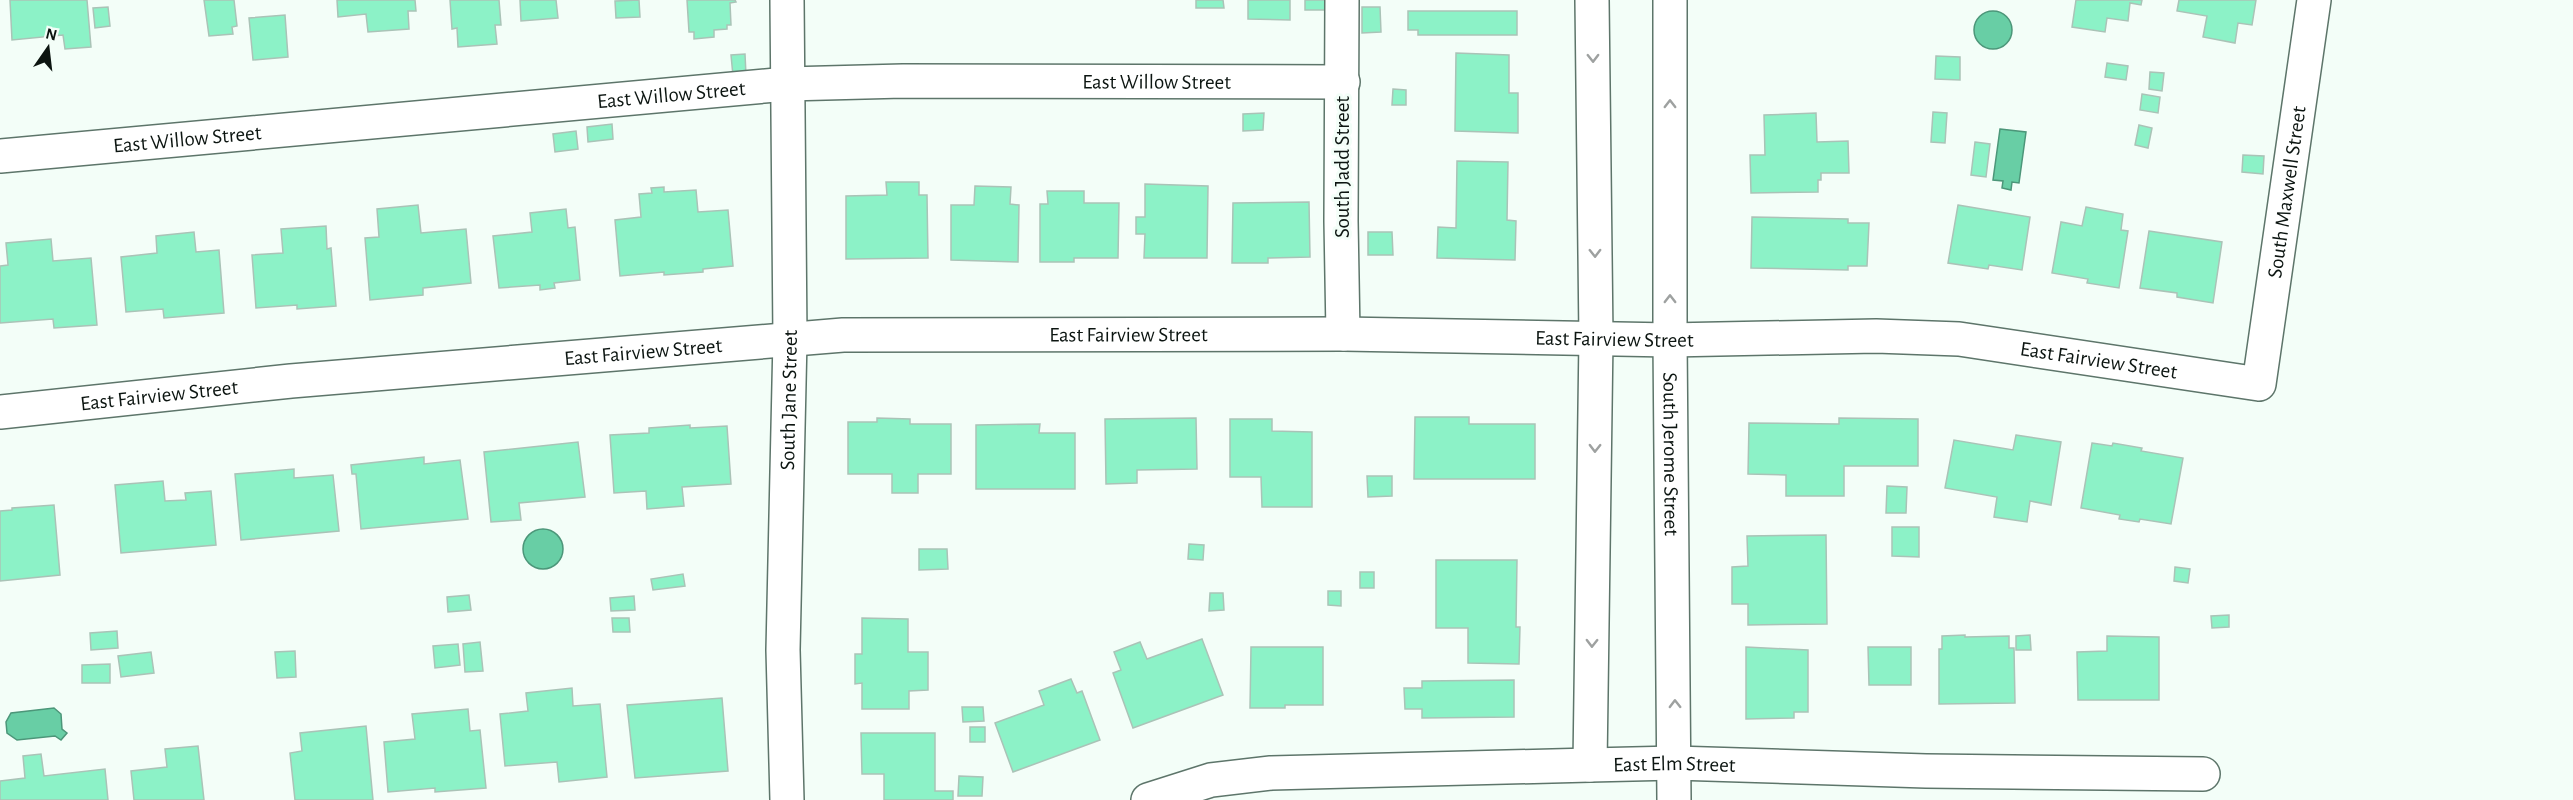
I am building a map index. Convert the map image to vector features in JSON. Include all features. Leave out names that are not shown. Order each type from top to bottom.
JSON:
[{"type":"street","name":"South Jane Street","points":[[787,0],[790,339],[783,650],[787,800]]},
{"type":"street","name":"South Jadd Street","points":[[1342,0],[1343,334]]},
{"type":"street","points":[[1590,765],[1596,338],[1592,0]]},
{"type":"street","name":"South Jerome Street","points":[[1670,0],[1670,340],[1676,763],[1674,800]]},
{"type":"street","name":"South Maxwell Street","points":[[2259,384],[2314,0]]},
{"type":"street","name":"East Willow Street","points":[[0,156],[787,84],[903,81],[1343,82]]},
{"type":"street","name":"East Fairview Street","points":[[0,412],[291,381],[843,335],[1343,334],[1670,340],[1876,336],[1959,339],[2259,384]]},
{"type":"street","name":"East Elm Street","points":[[1148,800],[1211,780],[1270,773],[1590,765],[1676,763],[1926,771],[2203,774]]},
{"type":"shaded area","points":[[1993,11],[2007,16],[2012,30],[2007,44],[1993,49],[1979,44],[1974,30],[1979,16]]},
{"type":"shaded area","points":[[2000,129],[2026,132],[2019,183],[2012,182],[2011,190],[2002,188],[2003,181],[1993,180]]},
{"type":"shaded area","points":[[543,529],[557,535],[563,549],[557,563],[543,569],[529,563],[523,549],[529,535]]},
{"type":"shaded area","points":[[54,708],[61,714],[62,729],[67,733],[61,740],[55,736],[17,740],[7,733],[6,722],[11,713]]},
{"type":"building","points":[[10,0],[87,0],[91,47],[65,49],[63,35],[12,40]]},
{"type":"building","points":[[204,0],[234,0],[237,26],[232,27],[233,34],[209,36]]},
{"type":"building","points":[[337,0],[415,0],[416,11],[408,11],[409,29],[368,32],[366,14],[338,17]]},
{"type":"building","points":[[450,0],[499,0],[501,25],[495,25],[497,44],[458,47],[457,28],[452,29]]},
{"type":"building","points":[[520,0],[556,0],[558,18],[521,21]]},
{"type":"building","points":[[639,0],[640,17],[616,18],[615,1]]},
{"type":"building","points":[[687,0],[735,0],[736,2],[730,3],[731,25],[727,25],[727,29],[714,30],[714,37],[694,39],[694,32],[689,32]]},
{"type":"building","points":[[1196,0],[1223,0],[1224,8],[1196,8]]},
{"type":"building","points":[[1248,0],[1290,0],[1290,20],[1248,19]]},
{"type":"building","points":[[1305,0],[1326,0],[1326,10],[1305,10]]},
{"type":"building","points":[[2076,0],[2142,0],[2141,5],[2130,3],[2128,21],[2107,18],[2105,32],[2072,27]]},
{"type":"building","points":[[2179,0],[2256,0],[2252,25],[2238,23],[2235,43],[2203,37],[2207,16],[2177,11]]},
{"type":"building","points":[[108,7],[110,26],[95,28],[93,8]]},
{"type":"building","points":[[1362,7],[1380,7],[1381,32],[1362,33]]},
{"type":"building","points":[[1408,11],[1517,11],[1517,35],[1418,35],[1418,30],[1408,30]]},
{"type":"building","points":[[285,15],[288,57],[253,60],[249,18]]},
{"type":"building","points":[[1456,53],[1509,55],[1509,93],[1518,93],[1518,133],[1455,131]]},
{"type":"building","points":[[745,54],[746,75],[733,76],[731,55]]},
{"type":"building","points":[[1936,56],[1960,57],[1960,80],[1935,79]]},
{"type":"building","points":[[2107,63],[2128,66],[2126,80],[2105,77]]},
{"type":"building","points":[[2150,72],[2164,73],[2162,91],[2149,89]]},
{"type":"building","points":[[1393,89],[1406,90],[1406,105],[1392,105]]},
{"type":"building","points":[[2142,94],[2160,97],[2158,113],[2140,110]]},
{"type":"building","points":[[1933,112],[1947,113],[1945,143],[1931,142]]},
{"type":"building","points":[[1264,113],[1263,130],[1243,131],[1243,114]]},
{"type":"building","points":[[1816,113],[1817,142],[1848,141],[1849,173],[1821,173],[1821,180],[1818,180],[1818,192],[1751,193],[1750,155],[1765,155],[1764,115]]},
{"type":"building","points":[[612,124],[613,139],[588,142],[587,127]]},
{"type":"building","points":[[2139,125],[2152,128],[2148,148],[2135,145]]},
{"type":"building","points":[[576,131],[578,149],[555,152],[553,134]]},
{"type":"building","points":[[1975,142],[1990,144],[1986,177],[1971,175]]},
{"type":"building","points":[[2243,155],[2264,156],[2263,174],[2242,172]]},
{"type":"building","points":[[1457,161],[1508,162],[1507,220],[1516,221],[1515,260],[1437,258],[1438,227],[1456,228]]},
{"type":"building","points":[[886,182],[919,182],[919,195],[927,195],[928,258],[846,259],[846,196],[887,195]]},
{"type":"building","points":[[1145,184],[1208,186],[1207,258],[1144,258],[1145,234],[1136,234],[1136,217],[1145,217]]},
{"type":"building","points":[[975,186],[1011,187],[1010,204],[1019,205],[1018,262],[951,260],[951,205],[974,205]]},
{"type":"building","points":[[664,187],[664,192],[696,190],[698,212],[728,210],[733,266],[703,269],[703,272],[664,275],[664,272],[620,276],[615,220],[641,217],[639,194],[652,193],[651,188]]},
{"type":"building","points":[[1047,191],[1084,191],[1084,203],[1119,203],[1118,258],[1074,258],[1074,262],[1040,262],[1040,204],[1048,204]]},
{"type":"building","points":[[1309,202],[1310,257],[1268,258],[1268,263],[1232,263],[1233,203]]},
{"type":"building","points":[[418,205],[421,233],[466,229],[471,283],[423,288],[423,295],[370,300],[365,238],[379,237],[377,209]]},
{"type":"building","points":[[1958,205],[2030,217],[2022,270],[1989,265],[1988,269],[1948,263]]},
{"type":"building","points":[[2086,207],[2123,214],[2121,230],[2128,231],[2119,288],[2087,283],[2088,279],[2052,273],[2061,222],[2082,226]]},
{"type":"building","points":[[566,209],[568,228],[575,227],[580,280],[554,283],[555,288],[540,290],[540,285],[499,288],[493,236],[532,232],[530,213]]},
{"type":"building","points":[[1752,217],[1848,219],[1848,223],[1869,223],[1867,266],[1848,266],[1848,270],[1751,268]]},
{"type":"building","points":[[326,226],[327,249],[331,248],[336,306],[297,309],[297,305],[256,308],[252,255],[283,253],[281,229]]},
{"type":"building","points":[[2149,231],[2222,242],[2213,303],[2177,297],[2177,293],[2140,288]]},
{"type":"building","points":[[194,232],[196,252],[219,250],[224,313],[164,318],[163,309],[126,312],[121,257],[157,253],[156,236]]},
{"type":"building","points":[[1368,232],[1392,232],[1393,255],[1368,255]]},
{"type":"building","points":[[51,239],[53,261],[91,258],[97,325],[54,328],[53,319],[0,323],[0,266],[8,265],[6,243]]},
{"type":"building","points":[[1415,417],[1469,417],[1469,424],[1535,424],[1535,479],[1414,479]]},
{"type":"building","points":[[877,418],[910,419],[910,424],[951,424],[951,474],[918,474],[918,493],[892,493],[892,474],[848,474],[848,422],[877,422]]},
{"type":"building","points":[[1196,418],[1197,469],[1137,470],[1137,483],[1106,484],[1105,419]]},
{"type":"building","points":[[1839,418],[1918,419],[1918,466],[1844,466],[1844,496],[1786,496],[1786,475],[1748,474],[1749,423],[1839,424]]},
{"type":"building","points":[[1230,419],[1272,419],[1272,431],[1312,432],[1312,507],[1262,507],[1261,477],[1230,477]]},
{"type":"building","points":[[1040,424],[1039,433],[1075,433],[1075,489],[976,489],[976,425]]},
{"type":"building","points":[[690,425],[690,428],[727,426],[731,484],[682,487],[684,506],[647,509],[646,491],[614,493],[610,435],[649,433],[649,428]]},
{"type":"building","points":[[2016,435],[2061,442],[2051,505],[2030,501],[2027,522],[1994,517],[1997,497],[1945,488],[1954,440],[2013,450]]},
{"type":"building","points":[[578,442],[585,497],[519,503],[521,520],[491,522],[484,452]]},
{"type":"building","points":[[2092,443],[2112,446],[2113,443],[2142,448],[2141,451],[2183,458],[2171,524],[2140,519],[2139,522],[2119,519],[2120,515],[2081,508]]},
{"type":"building","points":[[424,457],[424,464],[460,460],[468,519],[361,529],[356,474],[352,474],[351,465]]},
{"type":"building","points":[[294,469],[294,478],[333,475],[339,531],[241,540],[235,474]]},
{"type":"building","points":[[1367,476],[1392,476],[1392,496],[1368,497]]},
{"type":"building","points":[[163,481],[165,501],[186,500],[185,493],[211,491],[216,545],[121,553],[115,485]]},
{"type":"building","points":[[1887,486],[1907,487],[1906,513],[1886,513]]},
{"type":"building","points":[[54,505],[60,575],[0,581],[0,511]]},
{"type":"building","points":[[1892,527],[1919,527],[1919,557],[1892,556]]},
{"type":"building","points":[[1826,535],[1827,624],[1748,625],[1748,604],[1732,604],[1732,567],[1748,566],[1747,536]]},
{"type":"building","points":[[1189,544],[1204,545],[1203,560],[1188,559]]},
{"type":"building","points":[[919,549],[947,549],[948,569],[919,570]]},
{"type":"building","points":[[1436,560],[1517,560],[1516,627],[1520,627],[1519,664],[1468,663],[1468,628],[1436,628]]},
{"type":"building","points":[[2175,567],[2190,569],[2188,583],[2174,581]]},
{"type":"building","points":[[1360,572],[1374,572],[1374,588],[1360,588]]},
{"type":"building","points":[[683,574],[685,586],[653,590],[651,579]]},
{"type":"building","points":[[1328,591],[1341,591],[1341,606],[1328,605]]},
{"type":"building","points":[[1210,593],[1223,593],[1224,610],[1209,611]]},
{"type":"building","points":[[469,595],[471,610],[448,612],[447,597]]},
{"type":"building","points":[[634,596],[635,610],[611,611],[610,598]]},
{"type":"building","points":[[2229,615],[2229,627],[2212,628],[2211,616]]},
{"type":"building","points":[[612,618],[629,618],[630,632],[613,632]]},
{"type":"building","points":[[862,618],[908,619],[908,652],[928,652],[928,690],[909,691],[909,709],[862,709],[862,683],[855,684],[855,654],[862,654]]},
{"type":"building","points":[[117,631],[118,648],[91,650],[90,633]]},
{"type":"building","points":[[1965,635],[1965,637],[2009,636],[2009,648],[2014,648],[2015,703],[1939,704],[1939,649],[1942,649],[1942,636]]},
{"type":"building","points":[[2030,635],[2031,650],[2016,650],[2016,636]]},
{"type":"building","points":[[2107,636],[2159,637],[2159,700],[2078,700],[2077,652],[2107,651]]},
{"type":"building","points":[[1202,639],[1223,695],[1133,728],[1113,673],[1121,670],[1114,652],[1140,642],[1147,659]]},
{"type":"building","points":[[480,642],[483,671],[465,672],[463,644]]},
{"type":"building","points":[[458,644],[460,665],[435,668],[433,646]]},
{"type":"building","points":[[1251,647],[1323,647],[1323,705],[1250,708]]},
{"type":"building","points":[[1746,647],[1808,650],[1808,712],[1794,712],[1794,718],[1746,719]]},
{"type":"building","points":[[1868,647],[1911,647],[1911,685],[1869,685]]},
{"type":"building","points":[[295,651],[296,677],[277,678],[275,652]]},
{"type":"building","points":[[151,652],[154,673],[121,677],[118,656]]},
{"type":"building","points":[[110,664],[110,683],[82,683],[82,665]]},
{"type":"building","points":[[1071,679],[1077,693],[1082,691],[1100,740],[1013,772],[995,723],[1044,705],[1039,691]]},
{"type":"building","points":[[1514,680],[1514,717],[1422,718],[1422,709],[1405,709],[1404,688],[1422,688],[1422,681]]},
{"type":"building","points":[[572,688],[573,706],[600,704],[607,777],[559,782],[557,762],[505,766],[500,714],[528,711],[526,693]]},
{"type":"building","points":[[722,698],[728,771],[635,778],[627,705]]},
{"type":"building","points":[[962,707],[983,707],[984,721],[963,722]]},
{"type":"building","points":[[468,709],[470,731],[480,730],[486,788],[435,792],[435,788],[388,792],[384,742],[415,739],[412,714]]},
{"type":"building","points":[[366,726],[373,800],[295,800],[290,753],[302,751],[300,733]]},
{"type":"building","points":[[970,727],[985,727],[985,742],[970,742]]},
{"type":"building","points":[[861,733],[935,733],[935,791],[953,791],[953,800],[884,800],[884,774],[862,774]]},
{"type":"building","points":[[198,746],[204,800],[134,800],[131,771],[167,767],[165,749]]},
{"type":"building","points":[[41,754],[44,776],[105,769],[108,800],[0,800],[0,781],[25,778],[23,756]]},
{"type":"building","points":[[959,776],[983,777],[982,796],[958,796]]}]
